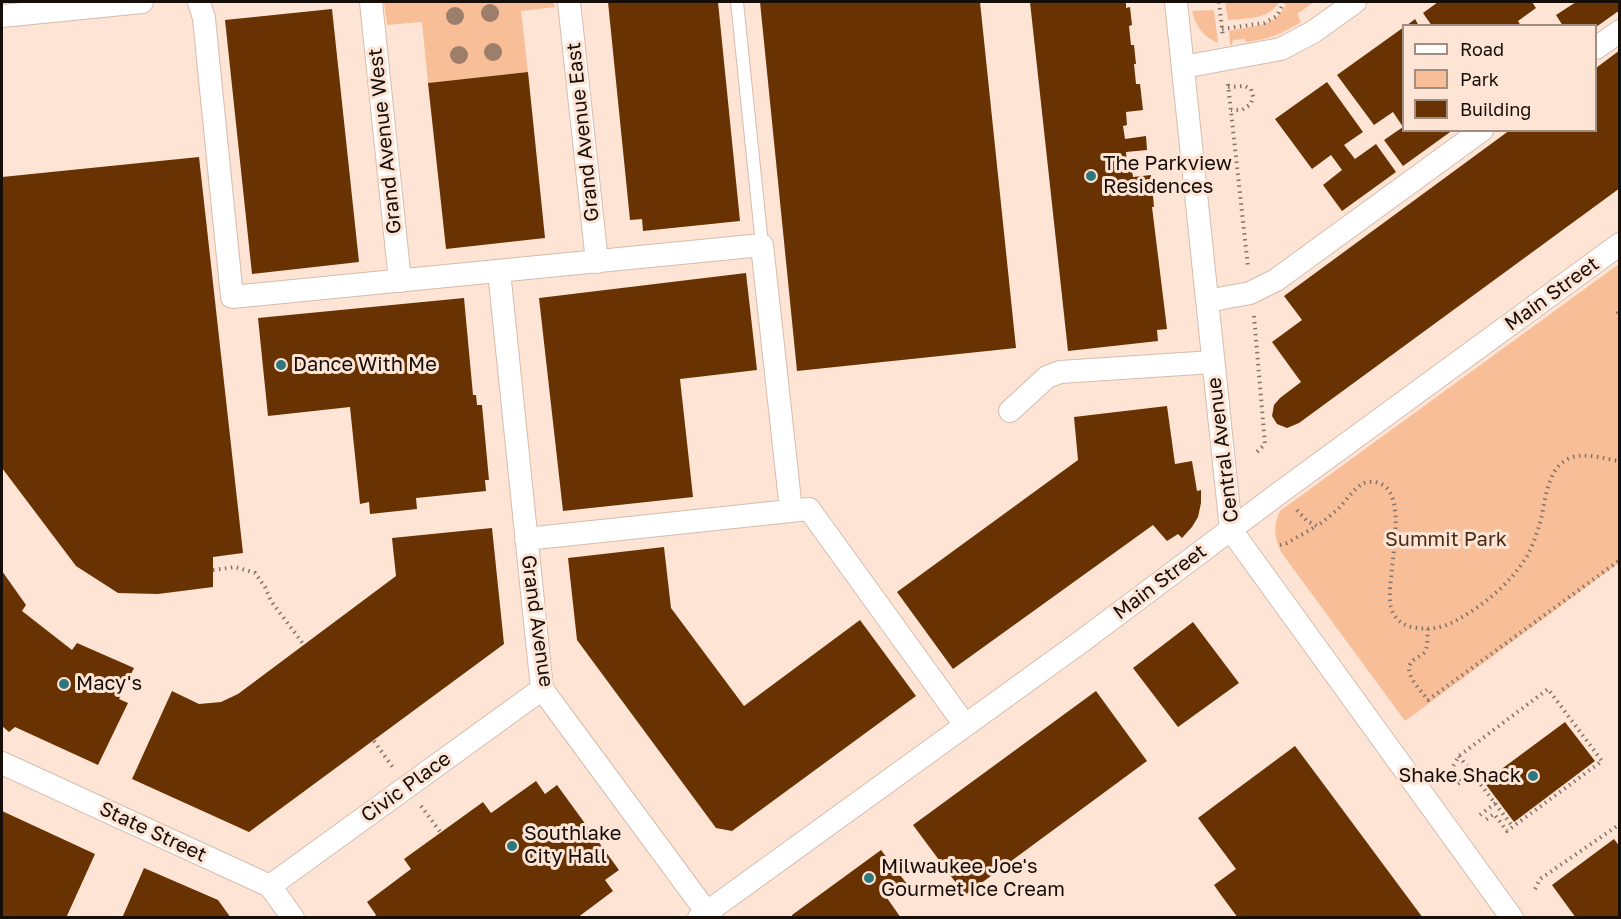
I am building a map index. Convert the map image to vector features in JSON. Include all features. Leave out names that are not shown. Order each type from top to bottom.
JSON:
[{"type":"street","points":[[2,16],[142,2]]},
{"type":"street","points":[[199,2],[204,18],[232,297],[762,245],[791,510]]},
{"type":"street","name":"Grand Avenue West","points":[[371,2],[400,280]]},
{"type":"street","name":"Grand Avenue East","points":[[569,2],[597,262]]},
{"type":"street","name":"Central Avenue","points":[[1176,2],[1231,530],[1512,918]]},
{"type":"street","points":[[1183,66],[1281,49],[1313,32],[1355,2]]},
{"type":"street","points":[[1597,47],[1620,31]]},
{"type":"street","points":[[1207,301],[1252,293],[1276,280],[1479,132]]},
{"type":"street","name":"Main Street","points":[[706,916],[1620,244]]},
{"type":"street","name":"Grand Avenue","points":[[499,271],[542,689],[706,916]]},
{"type":"street","points":[[1010,411],[1047,377],[1060,372],[1213,362]]},
{"type":"street","points":[[526,539],[809,509],[965,725]]},
{"type":"street","name":"Civic Place","points":[[270,886],[542,689]]},
{"type":"street","name":"State Street","points":[[2,763],[270,886],[293,918]]},
{"type":"lane","points":[[737,2],[762,245]]},
{"type":"path","points":[[1219,2],[1252,293],[1265,444],[1254,454]]},
{"type":"path","points":[[1222,29],[1264,23],[1277,16],[1284,2]]},
{"type":"path","points":[[1228,87],[1245,86],[1251,89],[1253,97],[1251,104],[1242,110],[1231,110]]},
{"type":"path","points":[[1620,306],[1618,313],[1620,320]]},
{"type":"path","points":[[1280,545],[1317,526],[1358,487],[1365,483],[1380,483],[1391,492],[1395,513],[1389,598],[1391,609],[1404,625],[1428,629],[1442,627],[1469,613],[1503,586],[1517,570],[1534,541],[1550,480],[1562,463],[1578,456],[1620,461]]},
{"type":"path","points":[[1293,504],[1307,520],[1317,526]]},
{"type":"path","points":[[1428,629],[1426,649],[1408,665],[1411,678],[1428,700],[1620,560]]},
{"type":"path","points":[[213,570],[235,567],[255,573],[265,586],[271,601],[304,645]]},
{"type":"path","points":[[1458,784],[1462,782],[1452,768],[1459,756],[1548,689],[1602,761],[1507,831],[1494,814],[1484,821]]},
{"type":"path","points":[[374,741],[396,772]]},
{"type":"path","points":[[1459,756],[1497,803],[1512,827]]},
{"type":"path","points":[[416,798],[441,833]]},
{"type":"path","points":[[1480,815],[1497,803]]},
{"type":"path","points":[[1535,890],[1540,879],[1619,826]]},
{"type":"green space","points":[[384,2],[554,2],[555,7],[521,11],[528,72],[428,83],[422,22],[387,25]]},
{"type":"green space","points":[[1225,2],[1279,2],[1263,15],[1228,20]]},
{"type":"green space","points":[[1287,2],[1314,2],[1297,14],[1301,22],[1288,29],[1268,38],[1254,41],[1233,40],[1230,45],[1229,31],[1270,21],[1277,17]]},
{"type":"green space","points":[[1214,10],[1218,43],[1208,38],[1201,30],[1192,11]]},
{"type":"green space","name":"Summit Park","points":[[1619,264],[1619,563],[1405,721],[1281,552],[1275,532],[1280,511]]},
{"type":"building","points":[[608,2],[718,2],[740,221],[643,231],[642,219],[630,220]]},
{"type":"building","points":[[760,2],[980,2],[1016,348],[797,371]]},
{"type":"building","name":"The Parkview Residences","points":[[1030,2],[1126,2],[1126,8],[1130,7],[1131,45],[1134,45],[1136,84],[1140,84],[1143,110],[1126,112],[1127,125],[1123,126],[1125,139],[1146,136],[1147,150],[1126,152],[1127,164],[1131,163],[1133,177],[1151,175],[1154,207],[1152,207],[1167,329],[1157,330],[1158,341],[1068,351]]},
{"type":"building","points":[[1438,2],[1532,2],[1536,8],[1518,21],[1520,24],[1431,24],[1423,13]]},
{"type":"building","points":[[1576,2],[1620,2],[1620,10],[1597,26],[1597,24],[1562,24],[1556,15]]},
{"type":"building","points":[[332,9],[359,262],[252,274],[225,20]]},
{"type":"building","points":[[1415,19],[1418,24],[1409,24]]},
{"type":"building","points":[[1402,28],[1402,126],[1393,112],[1374,125],[1337,75]]},
{"type":"building","points":[[1620,50],[1620,188],[1299,423],[1287,428],[1277,424],[1272,416],[1274,405],[1301,382],[1272,342],[1302,320],[1284,296],[1507,132],[1597,132],[1597,67]]},
{"type":"building","points":[[528,72],[545,238],[446,249],[428,83]]},
{"type":"building","points":[[1327,82],[1363,132],[1344,145],[1355,159],[1376,144],[1396,172],[1342,211],[1323,185],[1342,170],[1331,155],[1312,169],[1275,119]]},
{"type":"building","points":[[1402,128],[1402,132],[1450,132],[1403,166],[1384,140]]},
{"type":"building","points":[[199,157],[243,553],[213,557],[213,587],[158,594],[118,593],[76,566],[2,468],[2,177]]},
{"type":"building","points":[[746,273],[757,370],[680,379],[693,497],[563,511],[539,298]]},
{"type":"building","points":[[464,298],[473,395],[476,395],[477,405],[482,405],[489,480],[485,480],[486,491],[416,498],[417,509],[370,514],[369,502],[360,504],[350,407],[268,416],[258,318]]},
{"type":"building","points":[[1167,406],[1175,464],[1192,461],[1197,491],[1201,490],[1198,517],[1192,527],[1182,538],[1178,534],[1167,541],[1153,525],[953,669],[897,592],[1078,460],[1074,417]]},
{"type":"building","points":[[492,528],[504,644],[249,832],[132,779],[172,691],[199,704],[221,702],[238,694],[396,576],[392,538]]},
{"type":"building","points":[[664,547],[671,608],[744,706],[860,620],[916,696],[732,831],[716,828],[577,640],[568,558]]},
{"type":"building","name":"Macy's","points":[[2,571],[26,605],[22,611],[72,650],[77,643],[134,668],[119,699],[128,703],[98,765],[15,727],[9,732],[2,726]]},
{"type":"building","points":[[1193,622],[1239,683],[1178,727],[1133,668]]},
{"type":"building","points":[[1096,691],[1147,761],[965,895],[913,825]]},
{"type":"building","points":[[1565,722],[1595,761],[1514,822],[1484,782]]},
{"type":"building","points":[[1295,746],[1423,918],[1238,918],[1214,885],[1236,869],[1198,818]]},
{"type":"building","name":"Southlake City Hall","points":[[536,781],[545,794],[557,785],[619,870],[605,880],[613,891],[577,918],[373,918],[376,915],[367,902],[411,869],[404,859],[483,802],[491,813]]},
{"type":"building","points":[[2,811],[95,854],[66,918],[2,918]]},
{"type":"building","points":[[1614,839],[1620,847],[1620,918],[1576,918],[1552,885]]},
{"type":"building","points":[[881,850],[907,884],[887,898],[901,918],[792,918],[792,915]]},
{"type":"building","points":[[144,868],[218,900],[231,918],[122,918]]},
{"type":"place","name":"The Parkview Residences","points":[[1091,176]]},
{"type":"place","name":"Dance With Me","points":[[281,365]]},
{"type":"place","name":"Macy's","points":[[64,684]]},
{"type":"place","name":"Shake Shack","points":[[1533,776]]},
{"type":"place","name":"Southlake City Hall","points":[[512,846]]},
{"type":"place","name":"Milwaukee Joe's Gourmet Ice Cream","points":[[869,878]]}]
